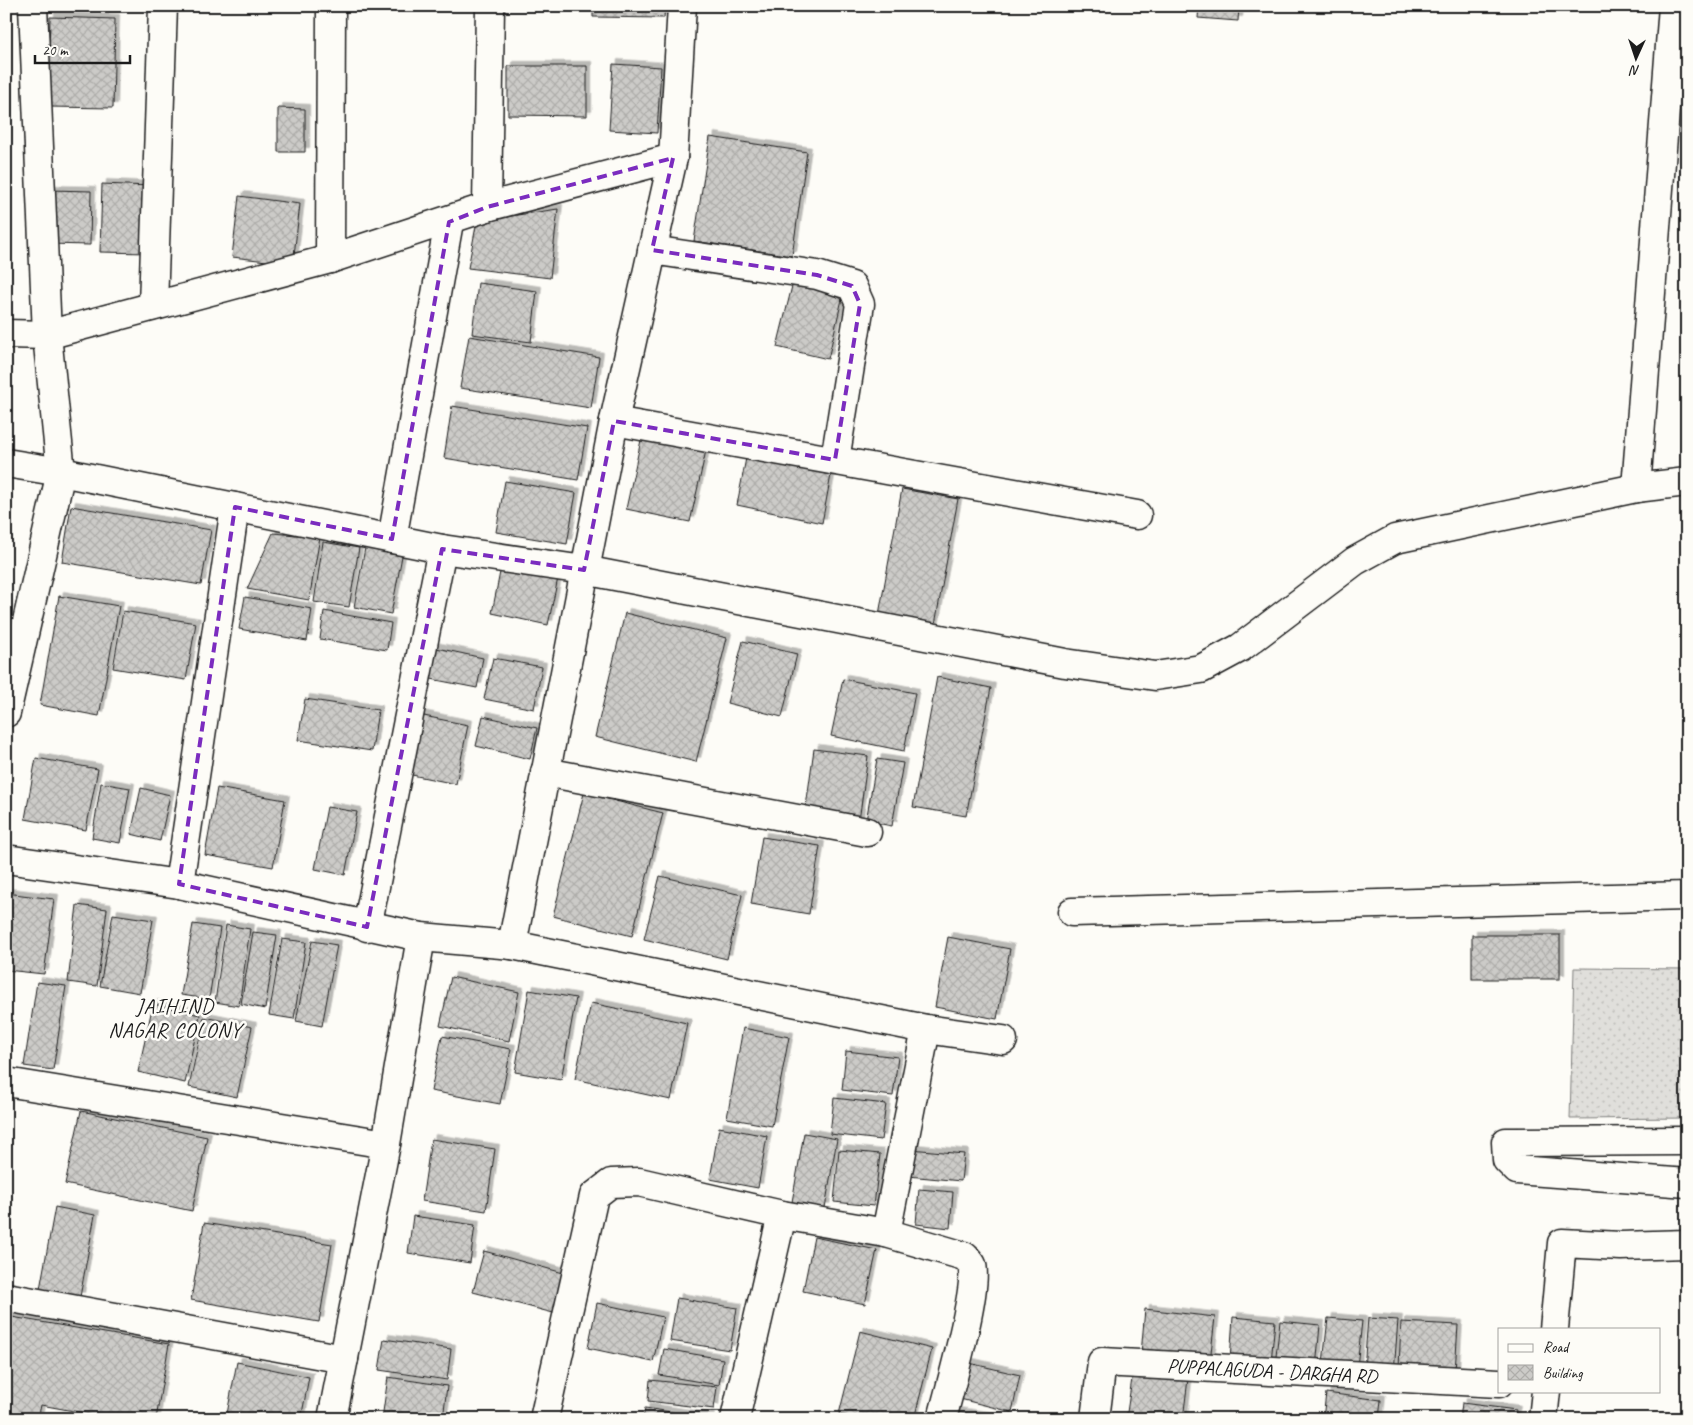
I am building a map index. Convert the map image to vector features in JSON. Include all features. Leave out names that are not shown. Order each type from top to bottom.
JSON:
[{"type":"street","points":[[6,713],[61,472],[47,335],[33,6]]},
{"type":"street","points":[[153,306],[163,6]]},
{"type":"street","points":[[330,259],[331,6]]},
{"type":"street","points":[[488,207],[490,6]]},
{"type":"street","points":[[512,945],[614,422],[673,158],[682,6]]},
{"type":"street","points":[[1636,488],[1673,6]]},
{"type":"street","points":[[6,334],[47,335],[330,259],[450,222],[488,207],[673,158]]},
{"type":"street","points":[[392,539],[450,222]]},
{"type":"street","points":[[652,250],[817,275],[852,286],[860,304],[834,460]]},
{"type":"street","points":[[614,422],[834,460],[1137,516]]},
{"type":"street","points":[[6,463],[61,472],[442,549],[584,570],[1064,663],[1155,676],[1201,669],[1240,648],[1355,561],[1395,539],[1636,488],[1687,482]]},
{"type":"street","points":[[179,884],[235,507]]},
{"type":"street","points":[[367,927],[442,549]]},
{"type":"street","points":[[545,772],[867,832]]},
{"type":"street","points":[[6,859],[179,884],[367,927],[420,937],[512,945],[926,1029],[1004,1040]]},
{"type":"street","points":[[1072,912],[1687,896]]},
{"type":"street","points":[[332,1419],[386,1144],[420,937]]},
{"type":"street","points":[[886,1233],[926,1029]]},
{"type":"street","points":[[6,1082],[386,1144]]},
{"type":"street","points":[[1685,1141],[1506,1142],[1507,1160],[1517,1170],[1687,1184]]},
{"type":"street","points":[[544,1419],[594,1196],[612,1183],[639,1182],[782,1214],[886,1233],[964,1256],[972,1264],[973,1281],[968,1312],[942,1419]]},
{"type":"street","points":[[735,1419],[782,1214]]},
{"type":"street","points":[[1554,1328],[1562,1243],[1621,1246],[1687,1244]]},
{"type":"street","points":[[6,1297],[344,1359]]},
{"type":"street","name":"PUPPALAGUDA - DARGHA RD","points":[[1095,1419],[1102,1362],[1498,1383]]},
{"type":"street","points":[[1543,1419],[1546,1392]]},
{"type":"highlighted area","points":[[673,158],[652,250],[817,275],[852,286],[860,304],[835,460],[614,421],[584,570],[442,549],[367,927],[179,884],[235,507],[392,539],[449,222],[487,207]]},
{"type":"shaded area","points":[[1574,968],[1687,969],[1687,1118],[1570,1119]]},
{"type":"building","points":[[593,6],[665,6],[664,18],[593,17]]},
{"type":"building","points":[[1199,6],[1239,6],[1238,21],[1198,18]]},
{"type":"building","points":[[50,17],[115,19],[113,108],[48,107]]},
{"type":"building","points":[[613,64],[661,67],[657,133],[609,130]]},
{"type":"building","points":[[508,66],[587,66],[587,116],[508,115]]},
{"type":"building","points":[[278,108],[305,109],[305,152],[278,152]]},
{"type":"building","points":[[710,137],[807,152],[792,256],[694,241]]},
{"type":"building","points":[[102,184],[150,186],[148,253],[100,252]]},
{"type":"building","points":[[49,190],[91,191],[90,245],[48,244]]},
{"type":"building","points":[[239,196],[300,204],[293,264],[232,257]]},
{"type":"building","points":[[558,209],[550,278],[468,268],[477,221]]},
{"type":"building","points":[[793,282],[843,295],[828,359],[777,347]]},
{"type":"building","points":[[478,283],[537,291],[531,342],[472,334]]},
{"type":"building","points":[[469,336],[599,357],[591,408],[460,388]]},
{"type":"building","points":[[452,406],[587,428],[578,480],[444,458]]},
{"type":"building","points":[[643,431],[707,446],[690,522],[626,509]]},
{"type":"building","points":[[746,458],[831,475],[822,523],[737,505]]},
{"type":"building","points":[[505,481],[576,493],[567,544],[496,532]]},
{"type":"building","points":[[902,489],[958,499],[934,630],[878,620]]},
{"type":"building","points":[[71,506],[211,530],[201,585],[62,562]]},
{"type":"building","points":[[273,533],[320,537],[309,600],[247,589]]},
{"type":"building","points":[[323,542],[359,548],[349,607],[314,602]]},
{"type":"building","points":[[365,548],[402,556],[391,614],[354,607]]},
{"type":"building","points":[[501,567],[558,578],[548,625],[492,613]]},
{"type":"building","points":[[59,596],[119,606],[99,716],[40,705]]},
{"type":"building","points":[[245,597],[312,609],[307,641],[239,629]]},
{"type":"building","points":[[123,611],[196,623],[186,680],[113,668]]},
{"type":"building","points":[[324,611],[391,623],[387,650],[320,639]]},
{"type":"building","points":[[625,613],[727,638],[696,762],[595,737]]},
{"type":"building","points":[[743,641],[797,654],[782,717],[727,703]]},
{"type":"building","points":[[432,647],[483,658],[477,688],[426,678]]},
{"type":"building","points":[[493,658],[542,667],[534,709],[484,699]]},
{"type":"building","points":[[937,677],[991,688],[966,816],[913,807]]},
{"type":"building","points":[[843,679],[915,693],[904,751],[831,736]]},
{"type":"building","points":[[305,699],[378,710],[372,751],[298,740]]},
{"type":"building","points":[[419,715],[468,725],[456,784],[407,774]]},
{"type":"building","points":[[483,716],[537,728],[530,759],[476,746]]},
{"type":"building","points":[[814,749],[868,756],[859,821],[805,814]]},
{"type":"building","points":[[36,758],[98,769],[86,830],[25,819]]},
{"type":"building","points":[[877,759],[903,763],[892,826],[866,821]]},
{"type":"building","points":[[101,783],[130,788],[120,843],[92,838]]},
{"type":"building","points":[[141,788],[170,795],[160,841],[131,834]]},
{"type":"building","points":[[217,788],[285,800],[273,867],[205,855]]},
{"type":"building","points":[[584,793],[663,813],[632,936],[553,916]]},
{"type":"building","points":[[327,807],[357,812],[345,875],[315,869]]},
{"type":"building","points":[[762,837],[820,846],[809,914],[751,904]]},
{"type":"building","points":[[660,876],[742,895],[727,959],[644,939]]},
{"type":"building","points":[[6,893],[54,899],[44,974],[6,970]]},
{"type":"building","points":[[77,905],[107,909],[97,986],[68,982]]},
{"type":"building","points":[[113,914],[153,920],[140,993],[100,986]]},
{"type":"building","points":[[193,924],[220,928],[209,999],[181,995]]},
{"type":"building","points":[[226,925],[250,929],[239,1006],[215,1002]]},
{"type":"building","points":[[253,932],[277,935],[265,1009],[241,1004]]},
{"type":"building","points":[[1472,935],[1560,935],[1560,979],[1472,979]]},
{"type":"building","points":[[948,937],[1010,949],[997,1019],[935,1007]]},
{"type":"building","points":[[282,939],[306,942],[294,1019],[269,1015]]},
{"type":"building","points":[[312,941],[337,945],[322,1026],[296,1021]]},
{"type":"building","points":[[451,977],[519,992],[509,1041],[440,1026]]},
{"type":"building","points":[[37,982],[66,986],[53,1070],[24,1066]]},
{"type":"building","points":[[529,990],[576,998],[561,1080],[515,1072]]},
{"type":"building","points":[[591,1003],[687,1023],[671,1100],[575,1079]]},
{"type":"building","points":[[153,1004],[200,1015],[185,1083],[138,1072]]},
{"type":"building","points":[[204,1017],[252,1027],[237,1097],[189,1087]]},
{"type":"building","points":[[743,1028],[789,1037],[772,1126],[727,1118]]},
{"type":"building","points":[[442,1036],[511,1049],[500,1104],[431,1091]]},
{"type":"building","points":[[846,1051],[898,1057],[893,1096],[842,1090]]},
{"type":"building","points":[[834,1098],[886,1104],[881,1140],[830,1134]]},
{"type":"building","points":[[81,1111],[207,1137],[192,1211],[65,1184]]},
{"type":"building","points":[[719,1127],[767,1136],[758,1188],[710,1179]]},
{"type":"building","points":[[804,1133],[837,1139],[825,1208],[792,1202]]},
{"type":"building","points":[[431,1139],[495,1149],[486,1211],[422,1201]]},
{"type":"building","points":[[911,1149],[964,1154],[961,1181],[908,1176]]},
{"type":"building","points":[[839,1150],[880,1154],[874,1206],[834,1202]]},
{"type":"building","points":[[919,1189],[953,1192],[950,1228],[916,1224]]},
{"type":"building","points":[[55,1207],[95,1215],[80,1297],[40,1289]]},
{"type":"building","points":[[413,1216],[475,1225],[470,1263],[408,1253]]},
{"type":"building","points":[[204,1223],[332,1244],[319,1322],[191,1300]]},
{"type":"building","points":[[814,1237],[877,1250],[865,1304],[803,1291]]},
{"type":"building","points":[[484,1251],[567,1274],[557,1314],[473,1292]]},
{"type":"building","points":[[677,1298],[737,1308],[730,1350],[670,1341]]},
{"type":"building","points":[[597,1303],[663,1317],[653,1362],[588,1348]]},
{"type":"building","points":[[1145,1309],[1215,1317],[1210,1362],[1141,1354]]},
{"type":"building","points":[[6,1316],[169,1344],[156,1419],[117,1419],[41,1405],[38,1419],[6,1419]]},
{"type":"building","points":[[1233,1317],[1275,1321],[1271,1362],[1230,1360]]},
{"type":"building","points":[[1328,1318],[1362,1321],[1357,1367],[1323,1363]]},
{"type":"building","points":[[1368,1318],[1398,1320],[1394,1372],[1364,1369]]},
{"type":"building","points":[[1280,1321],[1320,1325],[1316,1368],[1275,1365]]},
{"type":"building","points":[[1401,1322],[1458,1325],[1455,1372],[1399,1368]]},
{"type":"building","points":[[860,1331],[932,1349],[914,1419],[859,1419],[839,1414]]},
{"type":"building","points":[[384,1339],[451,1349],[447,1380],[379,1370]]},
{"type":"building","points":[[664,1349],[723,1359],[719,1385],[659,1375]]},
{"type":"building","points":[[237,1362],[309,1377],[301,1419],[226,1419]]},
{"type":"building","points":[[969,1363],[1020,1375],[1012,1412],[960,1399]]},
{"type":"building","points":[[1133,1372],[1188,1379],[1183,1419],[1126,1419]]},
{"type":"building","points":[[388,1377],[447,1386],[443,1419],[382,1419]]},
{"type":"building","points":[[650,1380],[717,1387],[714,1409],[648,1401]]},
{"type":"building","points":[[1326,1393],[1381,1400],[1379,1419],[1323,1419]]},
{"type":"building","points":[[1462,1403],[1516,1410],[1514,1419],[1460,1419]]},
{"type":"building","points":[[645,1408],[710,1418],[710,1419],[643,1419]]},
{"type":"building","points":[[954,1412],[996,1418],[996,1419],[953,1419]]},
{"type":"district","name":"JAIHIND NAGAR COLONY","points":[[175,1018]]}]
